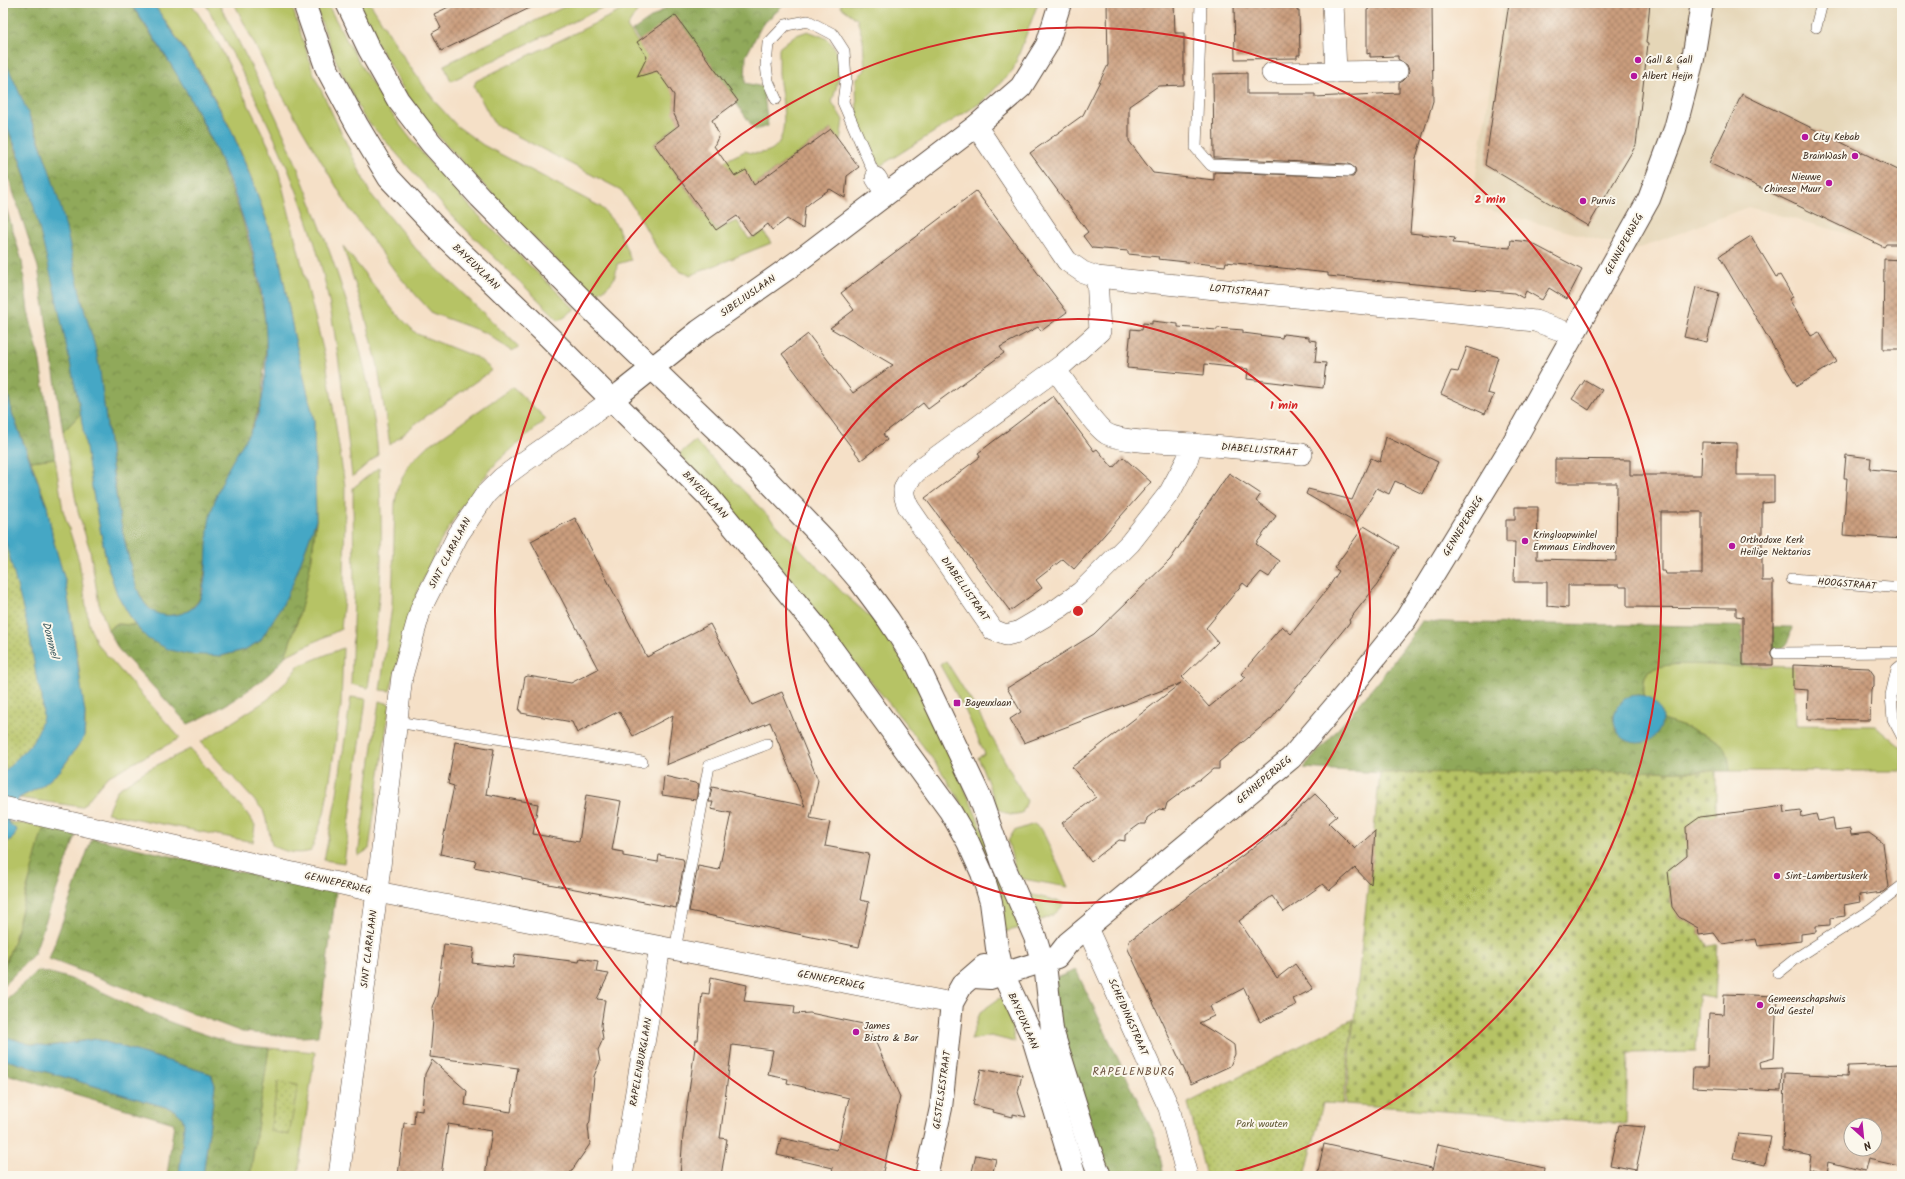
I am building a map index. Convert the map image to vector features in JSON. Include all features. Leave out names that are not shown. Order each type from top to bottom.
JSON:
[{"type":"main road","name":"BAYEUXLAAN","points":[[304,3],[326,67],[357,126],[390,178],[439,231],[708,496],[813,623],[950,810],[976,858],[987,888],[1002,967],[1033,1038],[1075,1176]]},
{"type":"main road","points":[[347,3],[369,48],[398,100],[431,143],[480,198],[599,317],[749,461],[823,538],[859,580],[888,619],[915,660],[979,795],[1004,866],[1041,956],[1046,973],[1052,1030],[1090,1150],[1100,1176]]},
{"type":"main road","name":"SIBELIUSLAAN","points":[[612,400],[699,331],[796,262],[881,186],[976,126],[1021,87],[1047,45],[1060,3]]},
{"type":"main road","name":"GENNEPERWEG","points":[[952,1003],[958,990],[974,977],[985,965],[1002,967],[1041,956],[1057,957],[1068,944],[1291,758],[1349,690],[1406,619],[1509,450],[1648,199],[1675,129],[1693,59],[1702,3]]},
{"type":"main road","name":"GESTELSESTRAAT","points":[[926,1176],[941,1108],[952,1003]]},
{"type":"street","points":[[1333,3],[1336,72]]},
{"type":"street","points":[[1272,73],[1397,71]]},
{"type":"street","name":"LOTTISTRAAT","points":[[976,126],[1068,261],[1083,272],[1104,278],[1535,321],[1574,335]]},
{"type":"street","name":"DIABELLISTRAAT","points":[[1104,278],[1100,331],[1056,370],[916,472],[905,484],[902,495],[908,508],[993,630],[1006,635],[1018,632],[1059,608],[1081,592],[1130,543],[1170,492],[1187,460],[1192,444]]},
{"type":"street","name":"DIABELLISTRAAT","points":[[1056,370],[1092,419],[1107,434],[1126,439],[1302,454]]},
{"type":"street","name":"SINT CLARALAAN","points":[[339,1176],[376,892],[402,676],[421,608],[458,535],[470,515],[486,494],[502,478],[612,400]]},
{"type":"street","name":"GENNEPERWEG","points":[[3,807],[376,892],[952,1003]]},
{"type":"street","name":"SCHEIDINGSTRAAT","points":[[1087,928],[1169,1108],[1187,1176]]},
{"type":"street","name":"RAPELENBURGLAAN","points":[[622,1176],[668,949]]},
{"type":"lane","points":[[1201,3],[1196,148],[1211,165],[1349,171]]},
{"type":"lane","points":[[1816,27],[1822,3]]},
{"type":"lane","points":[[776,99],[768,81],[766,65],[768,44],[786,25],[808,20],[833,34],[844,51],[846,79],[843,102],[881,186]]},
{"type":"lane","name":"HOOGSTRAAT","points":[[1792,579],[1902,588]]},
{"type":"lane","points":[[1777,653],[1902,652]]},
{"type":"lane","points":[[1902,666],[1897,669],[1891,695],[1893,718],[1902,736]]},
{"type":"lane","points":[[397,722],[642,762]]},
{"type":"lane","points":[[668,949],[709,766],[767,744]]},
{"type":"lane","points":[[1778,973],[1798,957],[1871,910],[1902,886]]},
{"type":"shaded area","points":[[1504,3],[1902,3],[1902,248],[1748,207],[1635,250],[1471,205]]},
{"type":"green space","points":[[3,3],[130,3],[181,80],[218,154],[241,215],[256,268],[267,333],[261,403],[249,434],[228,469],[215,499],[203,584],[199,600],[190,610],[181,614],[166,616],[153,613],[143,601],[135,584],[120,521],[98,361],[81,297],[62,213],[38,136],[3,57]]},
{"type":"green space","points":[[153,3],[191,3],[219,45],[276,161],[326,361],[345,486],[344,598],[341,629],[285,656],[298,620],[312,558],[316,520],[314,420],[294,335],[279,256],[255,187],[232,131],[202,75]]},
{"type":"green space","points":[[205,3],[219,3],[276,117],[292,153],[316,215],[356,333],[370,393],[378,455],[352,477],[341,379],[330,306],[325,282],[304,210],[275,139],[241,70]]},
{"type":"green space","points":[[234,3],[291,3],[314,75],[370,193],[416,249],[519,347],[511,351],[486,333],[432,313],[397,274],[349,208],[269,73]]},
{"type":"green space","points":[[314,3],[327,3],[355,55],[386,105],[406,133],[451,187],[500,237],[575,309],[559,320],[455,219],[363,116],[337,63]]},
{"type":"green space","points":[[354,3],[370,3],[408,64],[437,104],[457,126],[483,145],[601,207],[617,226],[631,260],[617,264],[615,276],[611,283],[593,296],[527,231],[439,137],[405,92]]},
{"type":"green space","points":[[572,3],[612,3],[451,81],[444,65]]},
{"type":"green space","points":[[637,3],[642,3],[627,27],[690,115],[654,144],[716,230],[737,221],[749,239],[764,232],[771,243],[691,275],[681,272],[658,250],[636,211],[621,190],[498,126],[493,122],[474,86],[476,81]]},
{"type":"green space","points":[[673,3],[789,3],[785,4],[762,25],[746,56],[745,83],[763,87],[768,126],[755,130],[677,19],[644,47],[632,31]]},
{"type":"green space","points":[[841,3],[1038,3],[1013,70],[982,102],[880,166],[857,120],[856,79],[865,70],[863,39],[857,19],[841,7]]},
{"type":"green space","points":[[808,31],[828,40],[834,46],[837,54],[839,70],[832,102],[843,120],[840,142],[831,129],[741,194],[718,164],[745,151],[760,153],[766,152],[775,147],[780,139],[783,129],[784,117],[779,73],[779,48],[794,36]]},
{"type":"green space","points":[[3,118],[17,152],[39,223],[81,413],[63,432],[38,267],[3,161]]},
{"type":"green space","points":[[3,198],[22,261],[28,311],[39,356],[55,458],[31,461],[12,413],[5,380],[3,341]]},
{"type":"green space","points":[[343,246],[393,310],[417,334],[478,358],[492,370],[415,424],[390,445],[377,362],[365,315]]},
{"type":"green space","points":[[513,387],[546,419],[497,462],[466,500],[439,544],[417,594],[390,691],[380,690],[392,607],[395,503],[398,487],[409,464],[425,448]]},
{"type":"green space","points":[[81,413],[93,493],[107,564],[117,594],[135,625],[116,624],[108,630],[99,604],[90,550],[78,512],[63,432]]},
{"type":"green space","points":[[695,441],[844,594],[873,619],[906,665],[935,719],[1024,927],[1004,932],[994,877],[979,837],[962,805],[922,745],[756,543],[679,454]]},
{"type":"green space","points":[[55,458],[63,510],[79,561],[89,625],[97,644],[180,738],[107,777],[82,807],[19,798],[42,786],[60,771],[84,737],[85,713],[66,584],[53,539],[47,506],[31,461]]},
{"type":"green space","points":[[3,462],[69,719],[3,785]]},
{"type":"green space","points":[[379,467],[381,561],[379,599],[368,688],[351,684],[354,596],[353,488]]},
{"type":"green space","points":[[316,520],[313,549],[305,593],[285,656],[267,676],[254,686],[226,704],[188,724],[119,650],[108,630],[116,624],[135,625],[148,639],[221,656],[244,650],[260,641],[283,604],[293,583]]},
{"type":"green space","points":[[1422,621],[1471,623],[1792,627],[1786,644],[1774,657],[1773,632],[1742,632],[1742,667],[1679,664],[1655,668],[1646,674],[1644,696],[1633,696],[1625,700],[1613,717],[1616,731],[1657,734],[1662,720],[1705,735],[1720,743],[1724,747],[1728,756],[1730,771],[1380,773],[1303,768],[1366,697],[1409,641]]},
{"type":"green space","points":[[343,648],[341,706],[324,814],[311,851],[296,853],[286,851],[272,845],[263,810],[201,742],[267,700],[288,680],[298,666]]},
{"type":"green space","points":[[946,661],[975,707],[1027,801],[1022,813],[1010,815],[998,809],[978,757],[985,754],[966,712],[940,665]]},
{"type":"green space","points":[[1674,664],[1794,667],[1796,725],[1876,726],[1902,748],[1902,771],[1730,771],[1727,753],[1720,743],[1695,731],[1662,720],[1657,705],[1652,700],[1644,696],[1644,680],[1649,671]]},
{"type":"green space","points":[[351,697],[366,699],[344,863],[324,860],[336,800]]},
{"type":"green space","points":[[379,701],[390,704],[369,849],[358,856]]},
{"type":"green space","points":[[190,749],[246,812],[255,825],[253,842],[107,813],[117,790],[145,771]]},
{"type":"green space","points":[[1716,771],[1716,822],[1690,824],[1692,826],[1686,840],[1695,850],[1686,860],[1684,858],[1682,860],[1683,862],[1666,876],[1668,877],[1671,901],[1669,902],[1682,907],[1677,916],[1684,920],[1688,911],[1701,932],[1698,932],[1707,945],[1706,947],[1718,944],[1715,998],[1698,996],[1696,1052],[1628,1053],[1626,1124],[1345,1104],[1380,773]]},
{"type":"green space","points":[[8,822],[46,826],[27,888],[14,941],[3,969],[3,845],[14,837]]},
{"type":"green space","points":[[1034,824],[1042,830],[1068,887],[1017,878],[1008,841],[1014,831]]},
{"type":"green space","points":[[46,826],[76,835],[34,954],[3,986],[3,969],[14,941],[41,835]]},
{"type":"green space","points":[[92,838],[302,886],[336,891],[318,1036],[302,1037],[242,1032],[49,959]]},
{"type":"green space","points":[[1022,892],[1064,903],[1053,915],[1038,921]]},
{"type":"green space","points":[[1076,970],[1157,1141],[1164,1176],[1109,1176],[1060,1031],[1053,979]]},
{"type":"green space","points":[[38,971],[81,983],[149,1014],[203,1034],[236,1044],[269,1048],[250,1176],[203,1176],[215,1085],[211,1074],[96,1039],[50,1046],[29,1044],[3,1036],[3,1002]]},
{"type":"green space","points":[[1000,998],[1006,1000],[1015,1042],[991,1036],[971,1040],[980,1012]]},
{"type":"green space","name":"Park wouten","points":[[1353,1019],[1343,1104],[1323,1103],[1305,1176],[1206,1176],[1188,1103]]},
{"type":"green space","points":[[269,1048],[315,1052],[298,1176],[250,1176]]},
{"type":"green space","points":[[3,1059],[172,1109],[182,1117],[184,1125],[179,1176],[167,1176],[174,1123],[3,1073]]},
{"type":"green space","points":[[278,1082],[298,1085],[289,1135],[270,1131]]},
{"type":"water","points":[[130,3],[153,3],[201,75],[232,132],[255,188],[279,256],[294,335],[314,420],[316,520],[293,583],[283,604],[260,641],[244,650],[221,656],[187,654],[170,650],[148,639],[135,625],[117,594],[107,564],[93,493],[79,404],[54,288],[32,199],[17,150],[3,118],[3,57],[36,133],[62,212],[82,302],[98,361],[116,497],[131,570],[139,594],[145,604],[155,613],[169,615],[185,612],[198,603],[203,591],[210,517],[220,486],[260,409],[266,349],[262,297],[251,244],[234,191],[211,140],[186,91]]},
{"type":"water","name":"Dommel","points":[[3,341],[5,380],[12,413],[47,506],[53,539],[66,584],[85,713],[84,737],[60,771],[42,786],[19,798],[8,822],[17,830],[14,837],[3,845],[3,773],[32,743],[39,729],[43,716],[42,697],[37,681],[29,632],[3,532]]},
{"type":"water","points":[[1633,695],[1643,695],[1652,699],[1658,705],[1661,710],[1661,728],[1652,739],[1643,743],[1633,743],[1624,739],[1618,733],[1614,724],[1614,714],[1618,705],[1624,699]]},
{"type":"water","points":[[3,1036],[29,1044],[50,1046],[96,1039],[211,1074],[215,1085],[203,1176],[179,1176],[184,1125],[182,1117],[177,1112],[172,1109],[3,1059]]},
{"type":"building","points":[[457,3],[540,3],[441,51],[432,33],[441,28],[434,14]]},
{"type":"building","points":[[1107,3],[1174,3],[1175,33],[1184,33],[1184,85],[1158,86],[1129,106],[1129,141],[1153,173],[1214,180],[1214,172],[1353,177],[1356,172],[1355,168],[1349,164],[1214,158],[1213,74],[1247,73],[1247,94],[1315,94],[1315,97],[1399,93],[1399,83],[1408,76],[1409,70],[1407,65],[1398,59],[1398,56],[1370,57],[1370,53],[1367,54],[1367,10],[1369,9],[1369,3],[1432,3],[1433,101],[1416,158],[1410,233],[1455,238],[1453,243],[1510,248],[1511,240],[1529,242],[1582,270],[1567,299],[1549,288],[1542,300],[1526,291],[1523,298],[1514,293],[1328,276],[1328,273],[1226,262],[1225,266],[1158,259],[1159,257],[1128,254],[1128,251],[1092,248],[1083,236],[1088,232],[1030,153],[1083,115],[1108,65]]},
{"type":"building","points":[[1234,3],[1297,4],[1297,11],[1299,11],[1300,55],[1297,55],[1297,58],[1235,59]]},
{"type":"building","points":[[1509,3],[1650,3],[1646,43],[1648,44],[1636,145],[1588,226],[1485,165]]},
{"type":"building","points":[[675,15],[738,101],[712,120],[719,135],[714,146],[735,176],[746,170],[754,185],[831,129],[859,167],[847,176],[845,198],[830,189],[815,199],[805,207],[803,229],[787,219],[772,230],[768,224],[752,236],[737,216],[716,230],[654,144],[679,125],[673,112],[674,95],[657,71],[637,77],[647,57],[637,42]]},
{"type":"building","points":[[1742,94],[1902,172],[1902,244],[1886,244],[1884,247],[1709,163]]},
{"type":"building","points":[[976,191],[1067,312],[1041,331],[1038,327],[1000,347],[1004,353],[928,409],[923,403],[883,434],[887,440],[861,460],[782,354],[808,334],[853,393],[893,365],[830,328],[854,310],[841,293]]},
{"type":"building","points":[[1751,236],[1776,277],[1780,275],[1793,297],[1789,299],[1811,336],[1819,332],[1837,362],[1797,386],[1719,256]]},
{"type":"building","points":[[1884,259],[1902,260],[1902,349],[1883,349]]},
{"type":"building","points":[[1696,287],[1719,293],[1707,342],[1684,337]]},
{"type":"building","points":[[1152,321],[1178,324],[1178,327],[1243,330],[1243,333],[1282,338],[1283,334],[1309,337],[1309,340],[1317,341],[1315,362],[1326,363],[1323,388],[1247,379],[1248,369],[1205,364],[1204,375],[1127,368],[1131,329],[1142,330],[1143,323],[1152,324]]},
{"type":"building","points":[[1467,347],[1498,357],[1487,393],[1494,395],[1485,414],[1441,394],[1451,371],[1458,372]]},
{"type":"building","points":[[1585,380],[1602,390],[1589,410],[1572,399]]},
{"type":"building","points":[[1053,396],[1094,451],[1097,449],[1113,468],[1123,457],[1151,482],[1074,569],[1063,559],[1036,580],[1042,588],[1010,611],[925,498],[980,457],[978,453]]},
{"type":"building","points":[[1386,437],[1438,462],[1423,494],[1395,481],[1389,494],[1377,488],[1356,523],[1306,494],[1308,489],[1352,500],[1371,458],[1380,462]]},
{"type":"building","name":"Orthodoxe Kerk Heilige Nektarios","points":[[1702,442],[1737,443],[1737,475],[1774,475],[1774,502],[1762,503],[1762,581],[1773,581],[1773,648],[1770,653],[1773,658],[1773,665],[1743,665],[1743,617],[1736,616],[1736,608],[1627,607],[1627,587],[1620,587],[1619,585],[1568,585],[1568,608],[1547,606],[1547,582],[1514,582],[1515,542],[1506,542],[1506,520],[1515,520],[1515,507],[1538,507],[1537,559],[1616,561],[1617,483],[1555,483],[1555,459],[1630,460],[1630,475],[1701,475]],"holes":[[[1661,512],[1702,512],[1702,574],[1666,574],[1665,571],[1661,571]]]},
{"type":"building","points":[[1846,455],[1871,458],[1870,469],[1902,472],[1902,539],[1843,535],[1847,478],[1844,478]]},
{"type":"building","points":[[1229,473],[1261,494],[1256,501],[1276,516],[1256,544],[1280,561],[1269,577],[1261,572],[1248,587],[1243,583],[1206,628],[1218,642],[1182,677],[1209,707],[1246,677],[1241,674],[1282,626],[1291,634],[1328,588],[1339,571],[1334,568],[1364,526],[1399,547],[1377,585],[1349,620],[1350,622],[1272,718],[1219,762],[1219,769],[1213,769],[1167,803],[1165,810],[1159,809],[1147,818],[1146,824],[1140,824],[1125,835],[1125,841],[1119,840],[1091,862],[1062,823],[1096,797],[1072,767],[1181,683],[1024,743],[1010,719],[1021,712],[1007,688],[1094,634],[1170,560]]},
{"type":"building","points":[[575,518],[647,657],[710,624],[752,705],[782,692],[818,780],[810,818],[830,822],[825,846],[869,854],[860,900],[869,902],[859,947],[689,911],[698,866],[719,870],[731,813],[711,809],[713,802],[709,802],[712,787],[805,806],[770,722],[666,765],[673,715],[633,736],[619,711],[577,733],[572,722],[521,713],[521,711],[519,711],[525,677],[528,676],[571,683],[598,669],[531,541]]},
{"type":"building","points":[[1793,665],[1869,668],[1874,675],[1874,687],[1871,690],[1870,720],[1807,719],[1808,690],[1793,689]]},
{"type":"building","points":[[455,742],[494,749],[486,794],[538,804],[533,834],[579,842],[586,795],[621,801],[612,850],[623,852],[623,856],[658,862],[659,855],[683,859],[684,863],[676,908],[522,879],[522,877],[474,867],[476,861],[440,854],[454,786],[448,784]]},
{"type":"building","points":[[664,776],[699,784],[696,800],[662,795]]},
{"type":"building","points":[[1315,794],[1337,816],[1329,823],[1355,849],[1375,831],[1371,885],[1355,868],[1330,890],[1323,884],[1284,912],[1272,896],[1239,921],[1277,978],[1295,964],[1313,989],[1293,999],[1296,1005],[1260,1022],[1244,988],[1210,1006],[1214,1016],[1199,1023],[1234,1045],[1235,1054],[1230,1066],[1191,1084],[1128,949],[1129,941],[1267,837]]},
{"type":"building","name":"Sint-Lambertuskerk","points":[[1784,806],[1785,813],[1801,811],[1802,817],[1816,814],[1818,821],[1833,818],[1835,831],[1850,829],[1851,835],[1869,833],[1883,843],[1889,887],[1883,892],[1859,895],[1860,902],[1844,905],[1845,916],[1830,918],[1830,925],[1816,926],[1816,932],[1801,934],[1801,941],[1758,946],[1756,939],[1722,944],[1714,933],[1699,935],[1698,928],[1679,917],[1672,907],[1668,871],[1687,856],[1686,827],[1700,817]]},
{"type":"building","points":[[444,944],[474,948],[472,963],[513,968],[515,954],[579,962],[580,958],[598,961],[596,972],[609,974],[597,999],[605,1000],[601,1025],[603,1039],[598,1050],[600,1062],[594,1076],[590,1121],[588,1126],[590,1144],[568,1176],[485,1176],[492,1131],[448,1124],[441,1176],[398,1176],[404,1123],[414,1124],[415,1110],[422,1111],[425,1074],[432,1060],[467,1091],[465,1105],[511,1112],[518,1068],[430,1057],[433,1020],[432,1007],[437,995]]},
{"type":"building","points":[[711,977],[747,985],[744,1001],[795,1006],[794,1014],[810,1013],[868,1025],[900,1097],[882,1176],[831,1176],[833,1168],[777,1155],[781,1138],[837,1150],[849,1098],[787,1083],[788,1079],[768,1075],[773,1050],[732,1045],[720,1138],[727,1139],[721,1176],[680,1176],[683,1135],[696,1040],[698,1040],[702,993],[709,994]]},
{"type":"building","points":[[1724,994],[1777,996],[1774,1058],[1759,1062],[1760,1069],[1782,1068],[1781,1091],[1692,1087],[1693,1068],[1707,1068],[1709,1013],[1723,1014]]},
{"type":"building","points":[[1902,1064],[1899,1166],[1868,1159],[1865,1171],[1829,1162],[1827,1174],[1809,1169],[1811,1156],[1783,1150],[1785,1073],[1847,1076],[1848,1066]]},
{"type":"building","points":[[981,1069],[1022,1075],[1018,1092],[1026,1117],[1013,1114],[1013,1117],[993,1112],[994,1110],[973,1105]]},
{"type":"building","points":[[1619,1125],[1645,1127],[1636,1170],[1610,1165]]},
{"type":"building","points":[[1738,1134],[1771,1137],[1765,1165],[1733,1158]]},
{"type":"building","points":[[1324,1144],[1432,1168],[1432,1171],[1438,1144],[1544,1168],[1543,1176],[1317,1176]]},
{"type":"building","points":[[976,1155],[996,1159],[992,1176],[971,1176]]},
{"type":"place","name":"Gall & Gall","points":[[1638,60]]},
{"type":"place","name":"Albert Heijn","points":[[1634,76]]},
{"type":"place","name":"City Kebab","points":[[1805,137]]},
{"type":"place","name":"BrainWash","points":[[1855,156]]},
{"type":"place","name":"Nieuwe Chinese Muur","points":[[1829,183]]},
{"type":"place","name":"Purvis","points":[[1583,201]]},
{"type":"place","name":"Kringloopwinkel Emmaus Eindhoven","points":[[1525,541]]},
{"type":"place","name":"Orthodoxe Kerk Heilige Nektarios","points":[[1732,546]]},
{"type":"place","name":"Bayeuxlaan","points":[[957,703]]},
{"type":"place","name":"Sint-Lambertuskerk","points":[[1777,876]]},
{"type":"place","name":"Gemeenschapshuis Oud Gestel","points":[[1760,1005]]},
{"type":"place","name":"James Bistro & Bar","points":[[856,1032]]},
{"type":"district","name":"RAPELENBURG","points":[[1134,1072]]}]
